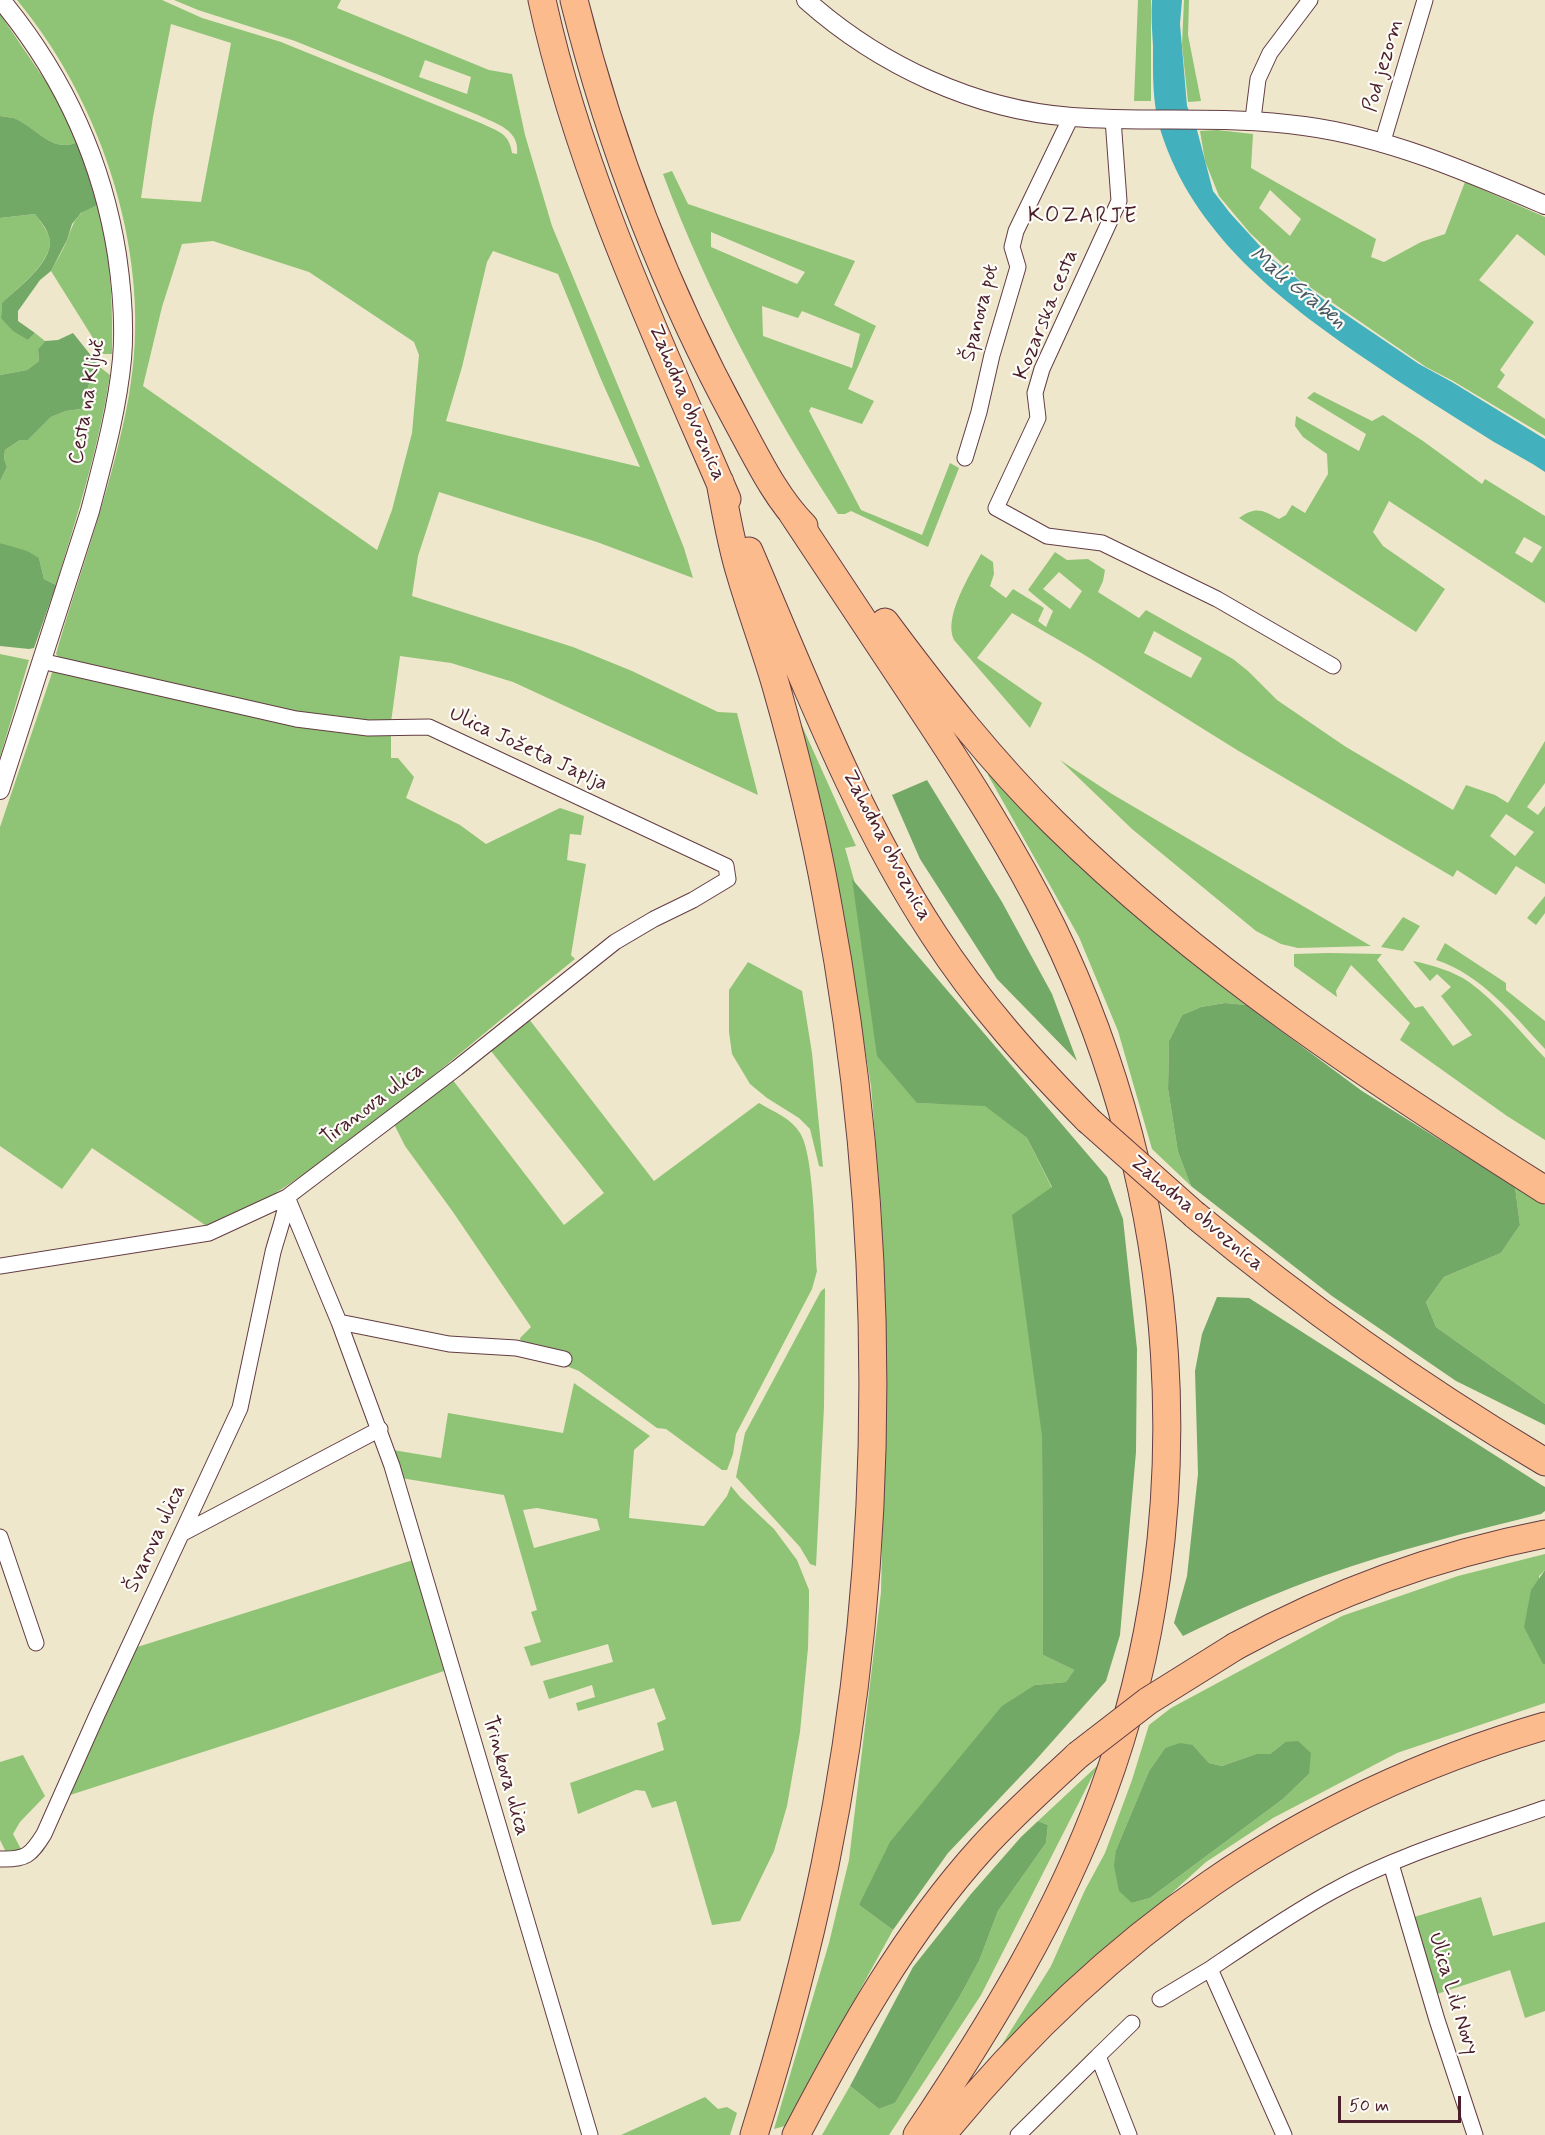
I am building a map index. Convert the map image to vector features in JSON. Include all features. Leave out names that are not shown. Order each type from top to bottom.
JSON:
[{"type":"highway","name":"Zahodna obvoznica","points":[[542,0],[569,99],[600,194],[628,266],[846,774],[909,895],[940,944],[984,1006],[1041,1072],[1088,1120],[1195,1215],[1268,1274],[1373,1352],[1545,1462]]},
{"type":"highway","name":"Zahodna obvoznica","points":[[574,0],[615,142],[667,278],[725,398],[792,513],[848,572],[910,656],[1018,786],[1119,884],[1222,969],[1294,1022],[1366,1073],[1545,1190]]},
{"type":"highway","points":[[720,482],[740,574],[775,684],[798,771],[833,931],[849,1029],[860,1118],[870,1250],[873,1340],[870,1516],[860,1637],[847,1737],[833,1824],[808,1943],[789,2018],[754,2135]]},
{"type":"highway","points":[[792,513],[980,799],[1030,885],[1070,966],[1103,1050],[1133,1147],[1149,1221],[1162,1322],[1166,1443],[1161,1532],[1153,1599],[1141,1665],[1118,1751],[1086,1835],[1029,1955],[984,2032],[917,2135]]},
{"type":"highway","points":[[796,2135],[853,2029],[926,1917],[982,1848],[1012,1816],[1078,1755],[1148,1701],[1236,1646],[1299,1613],[1372,1582],[1456,1555],[1545,1534]]},
{"type":"highway","points":[[942,2135],[1019,2047],[1083,1984],[1151,1926],[1222,1874],[1299,1828],[1377,1788],[1461,1753],[1545,1726]]},
{"type":"street","name":"Cesta na Ključ","points":[[0,790],[90,511],[112,423],[122,359],[123,324],[121,283],[114,236],[105,195],[80,124],[43,55],[1,0]]},
{"type":"street","points":[[806,0],[872,48],[910,71],[978,99],[1071,117],[1253,119],[1306,126],[1422,155],[1545,205]]},
{"type":"street","points":[[1253,119],[1258,79],[1270,52],[1310,0]]},
{"type":"street","name":"Pod jezom","points":[[1383,144],[1425,0]]},
{"type":"street","name":"Španova pot","points":[[964,458],[980,412],[992,355],[1018,267],[1012,247],[1016,231],[1071,117]]},
{"type":"street","name":"Kozarska cesta","points":[[1113,119],[1119,201],[1042,369],[1035,393],[1038,418],[996,508],[1047,536],[1102,543],[1217,599],[1334,666]]},
{"type":"street","name":"Ulica Jožeta Japlja","points":[[41,661],[305,721],[368,728],[429,727],[726,866],[728,879]]},
{"type":"street","name":"Tiranova ulica","points":[[0,1266],[209,1233],[287,1197],[457,1068],[615,942],[728,879]]},
{"type":"street","name":"Trinkova ulica","points":[[287,1197],[380,1429],[421,1560],[590,2135]]},
{"type":"street","name":"Švarova ulica","points":[[0,1859],[23,1859],[34,1851],[45,1834],[97,1715],[240,1408],[273,1252],[285,1215],[287,1197]]},
{"type":"street","points":[[339,1322],[449,1344],[516,1348],[564,1359]]},
{"type":"street","points":[[183,1533],[380,1429]]},
{"type":"street","points":[[0,1537],[36,1644]]},
{"type":"street","points":[[1160,1999],[1332,1891],[1391,1864],[1545,1808]]},
{"type":"street","name":"Ulica Lili Novy","points":[[1391,1864],[1437,2020],[1475,2135]]},
{"type":"street","points":[[1210,1969],[1284,2135]]},
{"type":"street","points":[[1018,2135],[1132,2023]]},
{"type":"street","points":[[1098,2056],[1129,2135]]},
{"type":"green space","points":[[17,0],[162,0],[202,18],[281,42],[483,124],[506,137],[512,153],[517,154],[515,139],[511,133],[478,115],[295,41],[174,0],[341,0],[337,8],[489,70],[512,74],[525,135],[552,226],[655,475],[684,548],[693,578],[597,542],[439,492],[418,556],[412,596],[573,647],[632,671],[718,712],[737,713],[758,795],[513,682],[451,663],[400,656],[391,722],[330,720],[62,661],[56,654],[105,493],[129,395],[135,344],[134,291],[127,238],[115,186],[97,136],[75,87],[48,42]],"holes":[[[171,24],[231,43],[201,202],[141,198],[153,117]],[[425,60],[471,77],[467,94],[419,77]],[[213,241],[309,272],[414,342],[419,355],[412,433],[392,510],[377,550],[143,386],[162,307],[182,244]],[[493,251],[558,274],[640,467],[446,421],[462,367],[487,262]]]},
{"type":"green space","points":[[1138,0],[1151,0],[1151,101],[1134,101]]},
{"type":"green space","points":[[1184,0],[1189,0],[1188,35],[1201,101],[1188,102],[1182,45]]},
{"type":"green space","points":[[0,14],[59,101],[78,142],[60,145],[44,138],[14,118],[0,116]]},
{"type":"green space","points":[[0,116],[14,118],[44,138],[60,145],[78,142],[97,205],[81,213],[72,224],[67,240],[51,271],[40,280],[18,311],[18,321],[35,333],[28,340],[13,331],[1,318],[2,303],[35,272],[48,253],[50,244],[47,231],[35,214],[0,218]]},
{"type":"green space","points":[[1217,130],[1253,134],[1251,168],[1376,239],[1371,257],[1384,262],[1421,242],[1445,234],[1465,182],[1545,217],[1545,256],[1517,234],[1479,280],[1534,322],[1500,370],[1505,375],[1497,387],[1545,419],[1545,436],[1426,367],[1301,281],[1250,233],[1219,196],[1205,161],[1200,131]],"holes":[[[1270,190],[1301,219],[1290,236],[1259,208]]]},
{"type":"green space","points":[[672,171],[688,204],[855,261],[834,305],[876,326],[848,389],[874,401],[862,424],[811,407],[809,411],[861,510],[922,535],[950,463],[959,468],[928,547],[851,511],[838,514],[788,433],[742,349],[700,263],[663,174]],"holes":[[[711,232],[805,272],[797,284],[711,247]],[[762,306],[798,318],[802,311],[860,334],[852,368],[763,336]]]},
{"type":"green space","points":[[97,205],[102,223],[110,279],[112,354],[103,354],[51,271],[77,218],[84,211]]},
{"type":"green space","points":[[35,214],[48,234],[50,243],[48,253],[35,272],[2,303],[1,318],[28,340],[35,333],[45,341],[38,349],[39,361],[27,370],[0,375],[0,218]]},
{"type":"green space","points":[[73,333],[101,368],[89,384],[81,409],[66,411],[51,417],[28,440],[20,440],[5,450],[4,458],[7,467],[0,481],[0,375],[27,370],[39,361],[38,349],[45,341],[58,340]]},
{"type":"green space","points":[[101,368],[110,375],[100,428],[56,585],[44,579],[39,558],[0,543],[0,481],[7,467],[4,458],[5,450],[20,440],[28,440],[51,417],[66,411],[81,409],[89,384]]},
{"type":"green space","points":[[1314,392],[1372,421],[1383,415],[1482,484],[1485,479],[1545,516],[1545,603],[1389,501],[1373,532],[1383,546],[1445,589],[1416,632],[1239,518],[1250,512],[1259,511],[1279,519],[1286,515],[1292,505],[1305,513],[1328,474],[1327,454],[1303,437],[1295,426],[1296,416],[1359,451],[1366,434],[1307,398]],"holes":[[[1524,537],[1542,547],[1532,563],[1515,553]]]},
{"type":"green space","points":[[0,543],[27,551],[39,558],[44,579],[56,585],[34,648],[0,646]]},
{"type":"green space","points":[[1055,552],[1067,560],[1088,559],[1105,570],[1098,592],[1139,618],[1146,610],[1233,659],[1277,700],[1346,747],[1453,810],[1466,785],[1495,795],[1508,803],[1545,741],[1545,783],[1527,807],[1538,815],[1545,806],[1545,884],[1516,866],[1496,895],[1457,870],[1453,877],[1237,750],[1083,654],[1012,613],[977,658],[1042,703],[1030,728],[954,640],[952,631],[952,620],[959,596],[981,554],[993,562],[994,574],[990,586],[1006,598],[1013,589],[1044,608],[1038,621],[1046,627],[1053,611],[1028,590]],"holes":[[[1059,572],[1082,591],[1070,609],[1043,589]],[[1154,631],[1202,658],[1191,678],[1144,653]],[[1506,814],[1534,832],[1515,856],[1490,836]]]},
{"type":"green space","points":[[0,654],[29,660],[0,757]]},
{"type":"green space","points":[[53,670],[391,732],[391,758],[398,758],[414,777],[406,798],[460,825],[486,844],[560,808],[584,816],[581,835],[570,834],[567,860],[586,864],[571,955],[575,959],[360,1134],[285,1187],[208,1227],[92,1148],[62,1189],[0,1146],[0,827]]},
{"type":"green space","points":[[799,719],[856,846],[845,848],[917,1103],[985,1105],[1027,1138],[1052,1188],[1042,1436],[1043,1655],[1074,1670],[1066,1682],[1035,1685],[859,1905],[893,1930],[785,2126],[774,2129],[829,1943],[849,1860],[881,1592],[885,1411],[885,1301],[881,1207],[871,1086],[843,915]]},
{"type":"green space","points":[[1060,760],[1112,794],[1371,946],[1298,948],[1281,944],[1256,931],[1132,829]]},
{"type":"green space","points":[[988,768],[1177,949],[1246,1005],[1225,1003],[1201,1007],[1182,1015],[1169,1041],[1168,1089],[1178,1152],[1191,1186],[1152,1149],[1118,1031],[1079,937],[988,775]]},
{"type":"green space","points":[[927,780],[1002,902],[1052,994],[1077,1061],[997,979],[920,859],[892,795]]},
{"type":"green space","points":[[852,879],[1107,1177],[1123,1219],[1137,1349],[1136,1452],[1120,1635],[1106,1681],[948,1853],[893,1930],[859,1905],[890,1842],[1002,1706],[1035,1685],[1066,1682],[1074,1670],[1043,1655],[1042,1436],[1012,1215],[1052,1187],[1027,1138],[985,1106],[917,1103],[877,1056]]},
{"type":"green space","points":[[1545,896],[1545,913],[1536,925],[1527,918]]},
{"type":"green space","points":[[1403,917],[1420,926],[1403,951],[1381,947]]},
{"type":"green space","points":[[1445,943],[1506,983],[1506,990],[1545,1021],[1545,1049],[1496,997],[1468,975],[1436,960]]},
{"type":"green space","points":[[1294,954],[1382,954],[1377,960],[1415,1008],[1423,1006],[1453,1046],[1472,1035],[1441,996],[1451,987],[1437,974],[1430,981],[1413,961],[1463,978],[1480,990],[1545,1058],[1545,1140],[1507,1116],[1400,1040],[1410,1023],[1351,965],[1336,991],[1337,997],[1294,966]]},
{"type":"green space","points":[[748,962],[802,991],[812,1053],[823,1167],[819,1166],[810,1129],[799,1118],[767,1098],[750,1084],[732,1054],[729,1032],[729,990]]},
{"type":"green space","points":[[1225,1003],[1246,1005],[1362,1091],[1515,1187],[1520,1225],[1501,1253],[1444,1277],[1426,1302],[1436,1327],[1545,1404],[1545,1425],[1456,1381],[1332,1296],[1191,1186],[1178,1152],[1168,1089],[1169,1041],[1182,1015],[1201,1007]]},
{"type":"green space","points":[[529,1019],[654,1181],[759,1103],[787,1119],[800,1133],[805,1144],[811,1178],[817,1271],[812,1289],[736,1434],[733,1454],[727,1470],[722,1470],[666,1429],[657,1428],[579,1371],[523,1349],[520,1338],[531,1327],[405,1146],[394,1124],[452,1079],[564,1225],[604,1193],[491,1051]]},
{"type":"green space","points":[[1515,1187],[1545,1205],[1545,1404],[1436,1327],[1426,1302],[1444,1277],[1501,1253],[1520,1225]]},
{"type":"green space","points":[[825,1288],[824,1407],[816,1566],[810,1564],[800,1547],[736,1477],[745,1433],[821,1291]]},
{"type":"green space","points":[[1217,1297],[1249,1298],[1545,1487],[1545,1511],[1352,1566],[1290,1588],[1183,1636],[1174,1623],[1187,1576],[1198,1474],[1195,1371],[1202,1334]]},
{"type":"green space","points":[[574,1383],[650,1436],[634,1450],[629,1518],[704,1526],[727,1496],[731,1486],[774,1529],[797,1560],[809,1590],[808,1648],[800,1732],[787,1806],[774,1851],[740,1921],[712,1925],[676,1801],[652,1808],[645,1791],[636,1790],[578,1814],[570,1783],[664,1750],[657,1723],[666,1719],[654,1688],[578,1711],[576,1703],[595,1697],[592,1685],[549,1699],[543,1681],[613,1662],[608,1644],[531,1666],[524,1647],[541,1642],[531,1612],[537,1610],[504,1495],[401,1478],[393,1450],[441,1458],[448,1413],[563,1433]],"holes":[[[537,1508],[597,1519],[600,1530],[534,1548],[523,1510]]]},
{"type":"green space","points":[[1545,1554],[1545,1570],[1539,1576],[1543,1663],[1545,1664],[1545,1703],[1397,1753],[1273,1818],[1206,1862],[998,2051],[1051,1966],[1085,1890],[1105,1853],[1132,1780],[1149,1725],[1171,1708],[1342,1616],[1458,1576]],"holes":[[[1285,1742],[1309,1774],[1283,1799],[1150,1898],[1132,1903],[1116,1850],[1149,1771],[1165,1748],[1193,1745],[1209,1763],[1222,1766],[1256,1754],[1270,1754]]]},
{"type":"green space","points":[[413,1560],[444,1671],[67,1796],[131,1649]]},
{"type":"green space","points":[[1545,1570],[1545,1664],[1543,1664],[1524,1627],[1531,1590]]},
{"type":"green space","points":[[1298,1741],[1311,1753],[1309,1774],[1283,1799],[1150,1898],[1132,1903],[1119,1891],[1114,1866],[1116,1850],[1149,1771],[1165,1748],[1180,1743],[1193,1745],[1209,1763],[1222,1766],[1256,1754],[1270,1754],[1285,1742]]},
{"type":"green space","points":[[23,1755],[45,1796],[20,1822],[13,1834],[22,1851],[7,1854],[0,1840],[0,1762]]},
{"type":"green space","points":[[1098,1765],[981,1995],[889,2135],[822,2135],[850,2086],[879,2109],[895,2103],[979,1961],[998,1911],[1046,1843],[1048,1825],[1038,1821]]},
{"type":"green space","points":[[1038,1821],[1048,1825],[1046,1843],[998,1911],[979,1961],[895,2103],[879,2109],[850,2086],[913,1967],[971,1894]]},
{"type":"green space","points":[[1481,1897],[1493,1936],[1545,1922],[1545,2011],[1525,2018],[1510,1970],[1437,1994],[1414,1917]]},
{"type":"green space","points":[[705,2097],[718,2109],[727,2107],[737,2113],[730,2135],[621,2135]]},
{"type":"water","name":"Mali Graben","points":[[1152,0],[1182,0],[1180,24],[1187,106],[1197,130],[1213,191],[1230,213],[1271,258],[1323,299],[1419,364],[1545,439],[1545,472],[1428,400],[1332,336],[1271,288],[1217,233],[1194,202],[1175,168],[1161,132],[1154,89]]},
{"type":"district","name":"KOZARJE","points":[[1083,217]]}]
